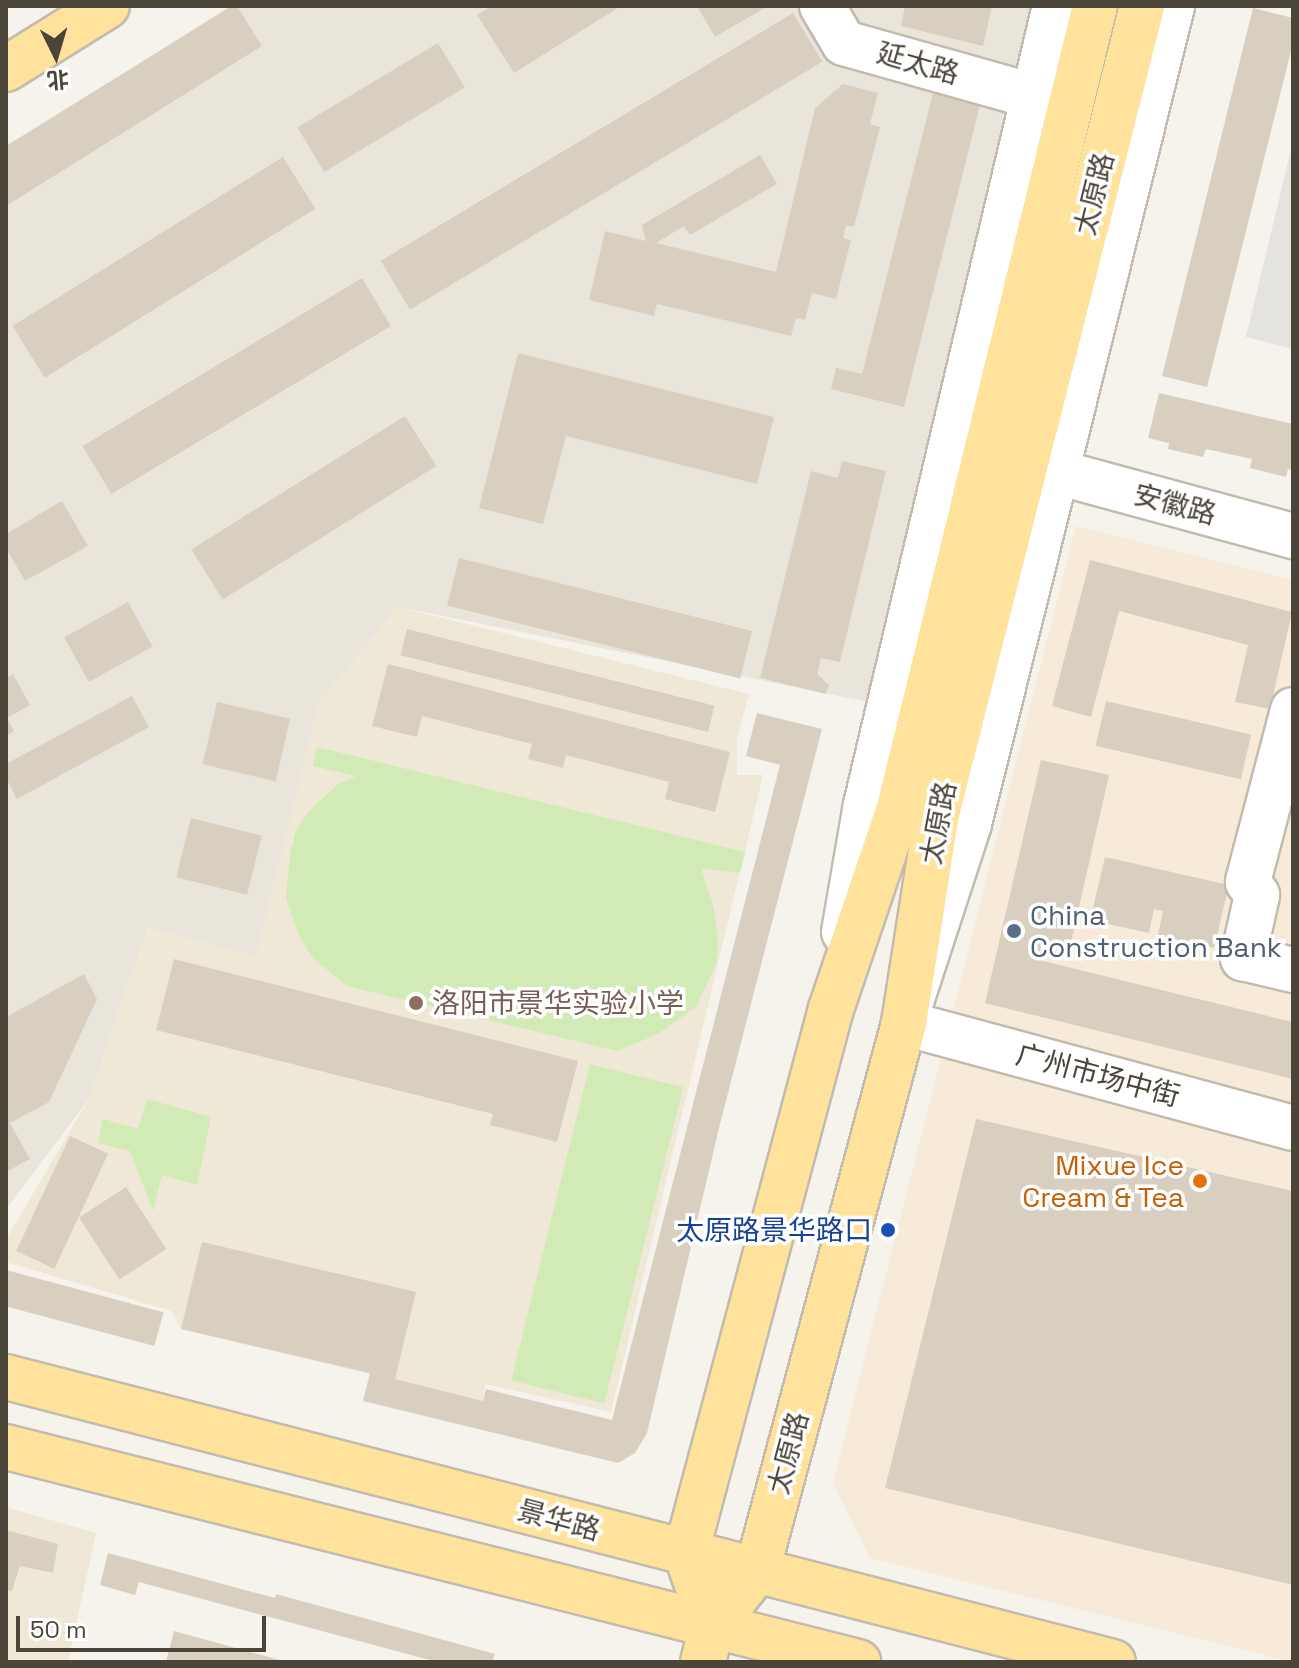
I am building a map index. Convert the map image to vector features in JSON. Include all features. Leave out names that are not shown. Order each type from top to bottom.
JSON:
[{"type":"main road","points":[[6,69],[107,6]]},
{"type":"main road","name":"太原路","points":[[686,1553],[831,1009],[899,808],[1095,6]]},
{"type":"main road","name":"太原路","points":[[707,1644],[757,1571],[904,1023],[936,818],[1142,6]]},
{"type":"main road","name":"景华路","points":[[6,1377],[1113,1662]]},
{"type":"main road","points":[[6,1447],[707,1644],[858,1662]]},
{"type":"main road","points":[[686,1553],[707,1644]]},
{"type":"street","name":"延太路","points":[[822,6],[844,43],[1033,96]]},
{"type":"street","points":[[831,1009],[866,805],[1055,6]]},
{"type":"street","points":[[904,1023],[969,824],[1172,6]]},
{"type":"street","name":"安徽路","points":[[1057,472],[1293,536]]},
{"type":"street","points":[[1293,710],[1248,882],[1257,895],[1243,958],[1293,970]]},
{"type":"street","name":"广州市场中街","points":[[904,1023],[1293,1128]]},
{"type":"shaded area","points":[[230,6],[1031,6],[869,702],[398,607],[319,703],[256,957],[148,928],[89,1099],[6,1209],[6,148]]},
{"type":"shaded area","points":[[1293,141],[1293,349],[1246,337]]},
{"type":"shaded area","points":[[1076,526],[1293,580],[1293,1662],[870,1558],[833,1483]]},
{"type":"shaded area","name":"洛阳市景华实验小学","points":[[398,607],[749,694],[737,738],[737,775],[763,775],[611,1412],[485,1384],[483,1401],[181,1329],[171,1311],[6,1262],[6,1239],[89,1099],[148,928],[256,956],[319,703]]},
{"type":"shaded area","points":[[6,1507],[96,1533],[68,1662],[6,1662]]},
{"type":"green space","points":[[317,747],[745,852],[740,873],[701,868],[715,913],[718,941],[717,962],[696,1007],[656,1035],[617,1051],[347,986],[313,958],[299,936],[286,898],[290,854],[296,830],[310,810],[338,784],[356,776],[313,766]]},
{"type":"green space","points":[[590,1064],[683,1087],[604,1404],[511,1380]]},
{"type":"green space","points":[[147,1099],[211,1117],[197,1185],[162,1175],[153,1211],[130,1151],[98,1143],[103,1119],[138,1129]]},
{"type":"building","points":[[232,6],[237,6],[262,46],[6,206],[6,146]]},
{"type":"building","points":[[492,6],[621,6],[514,73],[477,15]]},
{"type":"building","points":[[697,6],[768,6],[715,37]]},
{"type":"building","points":[[905,6],[992,6],[983,46],[901,26]]},
{"type":"building","points":[[1253,8],[1293,18],[1293,43],[1207,387],[1162,376]]},
{"type":"building","points":[[793,13],[822,62],[410,310],[381,261]]},
{"type":"building","points":[[438,43],[465,88],[324,172],[297,127]]},
{"type":"building","points":[[843,84],[878,93],[870,124],[880,127],[854,227],[846,225],[843,238],[851,240],[836,299],[812,293],[805,320],[796,318],[791,336],[657,304],[654,316],[589,300],[605,231],[646,241],[642,225],[760,155],[777,184],[690,235],[684,226],[656,243],[776,272],[815,108]]},
{"type":"building","points":[[934,89],[981,101],[904,407],[831,389],[836,368],[862,374]]},
{"type":"building","points":[[283,157],[315,209],[45,378],[12,326]]},
{"type":"building","points":[[362,278],[391,326],[111,494],[83,446]]},
{"type":"building","points":[[518,353],[774,417],[757,484],[566,436],[543,524],[479,508]]},
{"type":"building","points":[[1159,393],[1293,424],[1293,470],[1288,469],[1286,477],[1250,468],[1252,459],[1206,449],[1203,457],[1168,449],[1169,443],[1148,438]]},
{"type":"building","points":[[405,416],[436,466],[223,600],[191,550]]},
{"type":"building","points":[[842,461],[886,471],[840,662],[821,658],[817,674],[829,685],[826,694],[760,678],[811,471],[838,478]]},
{"type":"building","points":[[62,501],[88,546],[25,581],[6,548],[6,534]]},
{"type":"building","points":[[459,558],[752,631],[740,679],[447,606]]},
{"type":"building","points":[[1090,560],[1292,612],[1270,709],[1235,702],[1248,645],[1119,611],[1091,717],[1052,706]]},
{"type":"building","points":[[128,602],[153,647],[89,682],[64,637]]},
{"type":"building","points":[[407,629],[715,706],[708,732],[400,655]]},
{"type":"building","points":[[388,664],[730,752],[715,812],[665,799],[669,782],[566,755],[563,768],[528,759],[532,744],[422,716],[417,737],[372,726]]},
{"type":"building","points":[[13,674],[30,705],[7,718],[14,731],[6,736],[6,678]]},
{"type":"building","points":[[132,696],[149,727],[17,799],[6,778],[6,764]]},
{"type":"building","points":[[1106,701],[1251,735],[1241,779],[1096,746]]},
{"type":"building","points":[[217,702],[290,719],[276,781],[203,764]]},
{"type":"building","points":[[757,713],[822,729],[720,1124],[647,1433],[635,1453],[618,1463],[363,1401],[370,1373],[181,1329],[202,1242],[416,1292],[395,1379],[483,1401],[486,1389],[612,1420],[780,765],[746,756]]},
{"type":"building","points":[[1041,760],[1109,775],[1070,947],[1048,942],[1043,961],[1293,1022],[1293,1079],[985,1003]]},
{"type":"building","points":[[191,818],[262,836],[247,895],[176,877]]},
{"type":"building","points":[[1105,857],[1229,885],[1214,948],[1158,935],[1163,911],[1154,909],[1149,933],[1090,920]]},
{"type":"building","points":[[174,959],[578,1061],[557,1142],[490,1125],[493,1114],[156,1030]]},
{"type":"building","points":[[84,974],[97,999],[49,1102],[10,1123],[30,1159],[6,1172],[6,1017]]},
{"type":"building","points":[[976,1119],[1293,1191],[1293,1585],[885,1488]]},
{"type":"building","points":[[70,1136],[108,1154],[54,1269],[16,1251]]},
{"type":"building","points":[[126,1187],[166,1249],[119,1280],[79,1217]]},
{"type":"building","points":[[6,1270],[163,1312],[154,1346],[6,1306]]},
{"type":"building","points":[[6,1530],[58,1544],[53,1573],[20,1566],[12,1591],[6,1590]]},
{"type":"building","points":[[108,1553],[275,1598],[276,1594],[495,1654],[492,1662],[437,1662],[139,1582],[135,1595],[100,1585]]},
{"type":"building","points":[[174,1631],[283,1661],[283,1662],[166,1662]]},
{"type":"place","name":"China Construction Bank","points":[[1014,931]]},
{"type":"place","name":"洛阳市景华实验小学","points":[[416,1003]]},
{"type":"place","name":"Mixue Ice Cream & Tea","points":[[1200,1181]]},
{"type":"place","name":"太原路景华路口","points":[[888,1230]]}]
